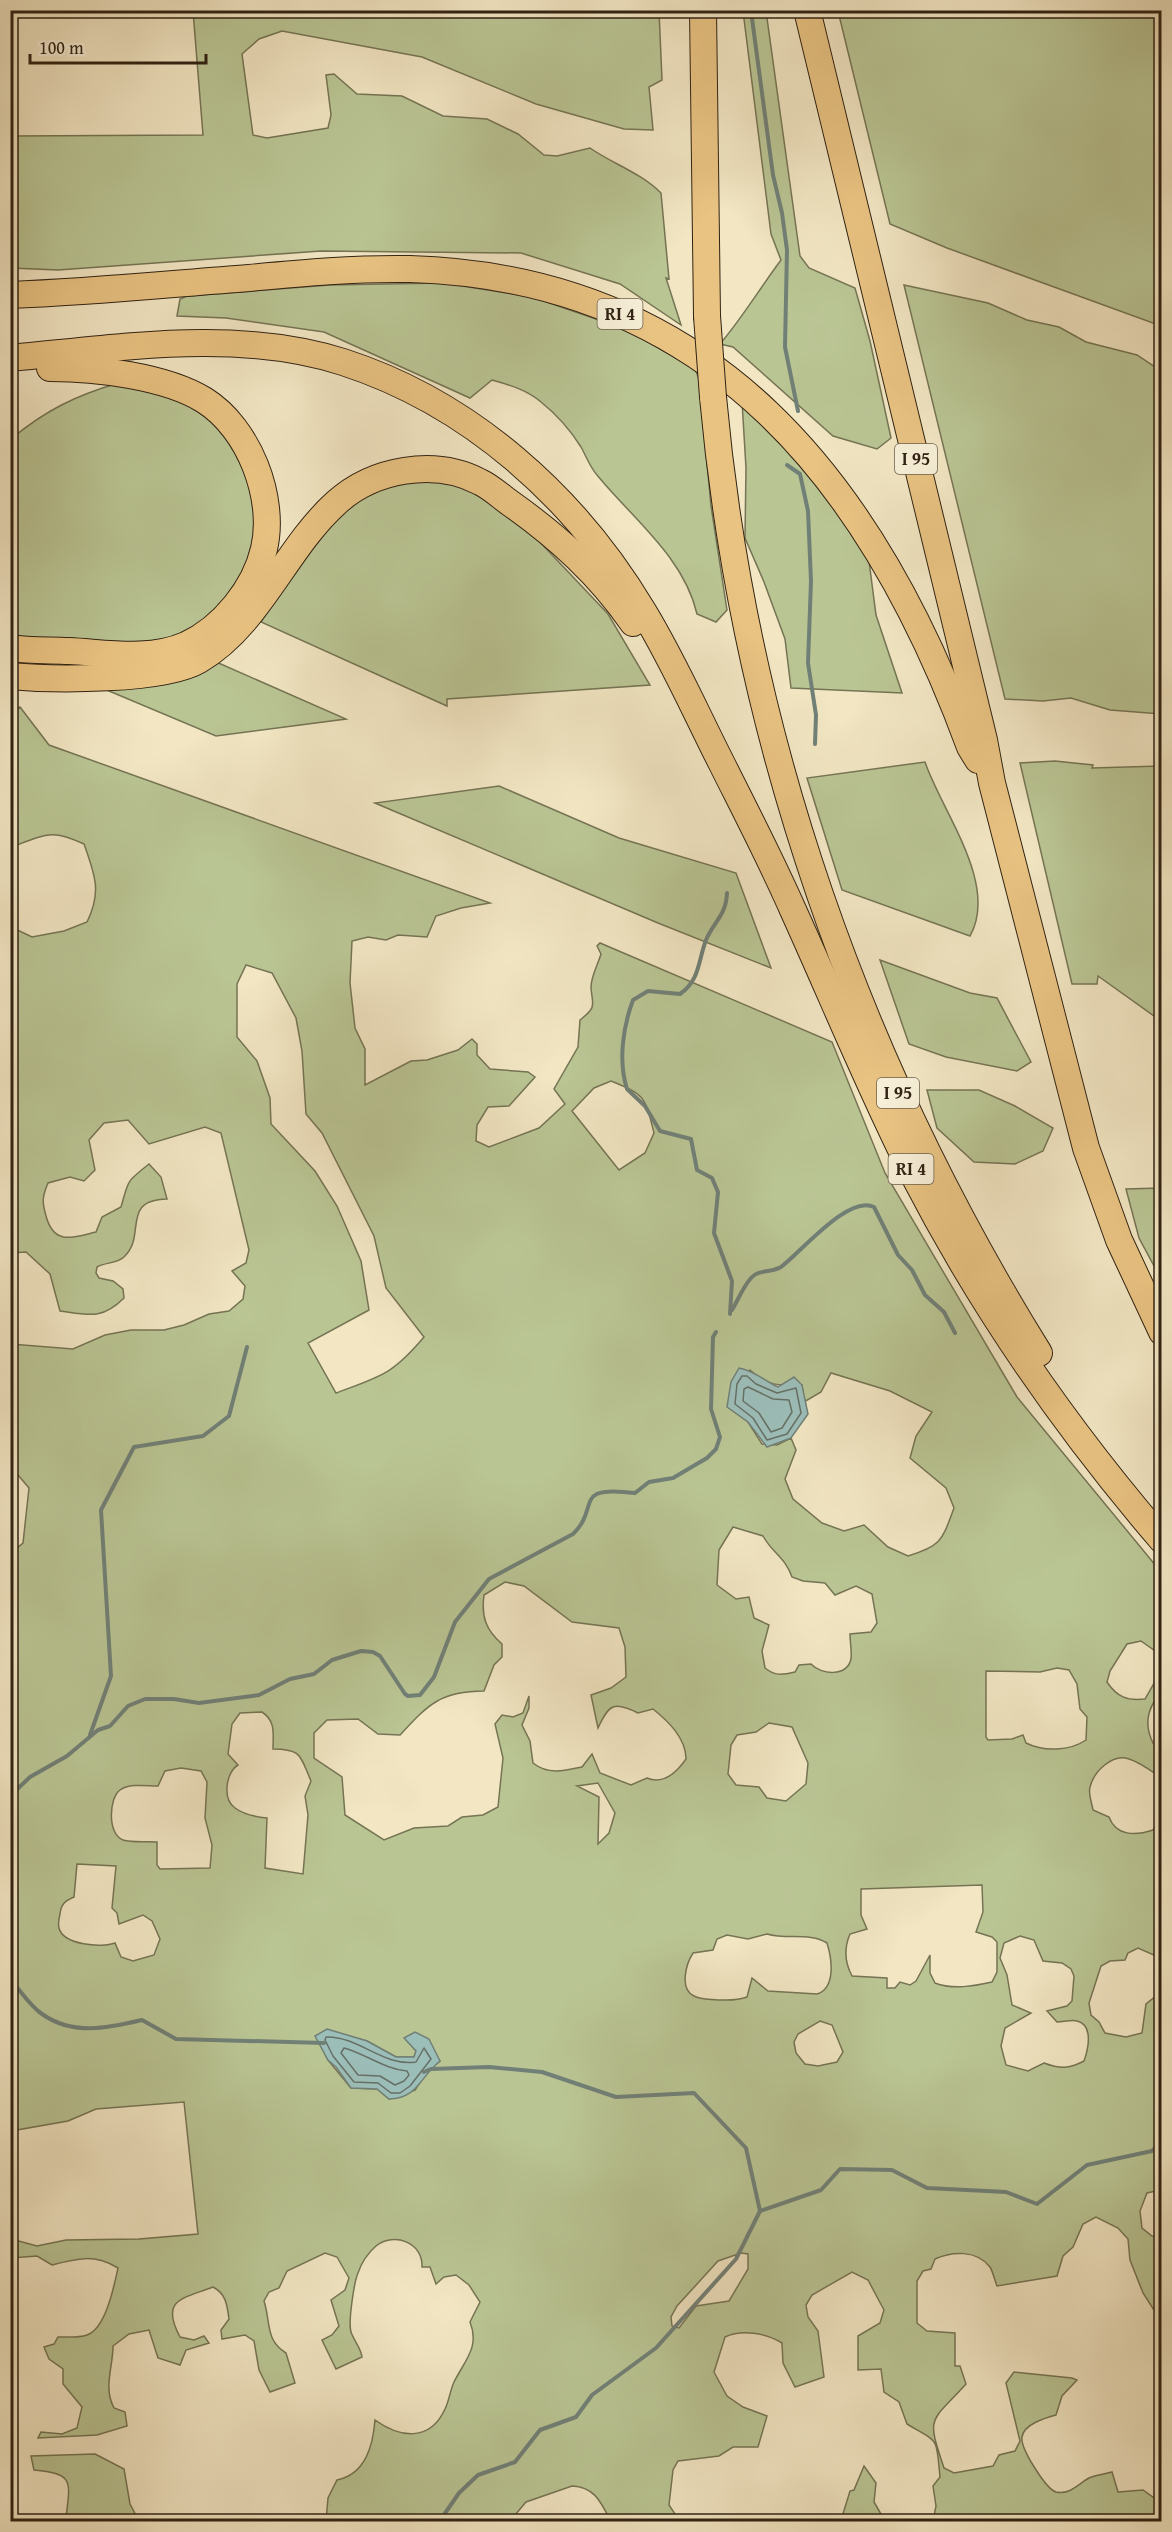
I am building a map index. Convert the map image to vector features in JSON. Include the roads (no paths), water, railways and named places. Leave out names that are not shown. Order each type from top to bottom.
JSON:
[{"type":"highway","name":"I 95","points":[[703,10],[707,316],[712,397],[727,520],[761,698],[811,872],[862,1012],[933,1166],[999,1288],[1091,1433],[1161,1534]]},
{"type":"highway","name":"I 95","points":[[807,10],[984,740],[992,783],[1086,1148],[1119,1240],[1161,1332]]},
{"type":"highway","name":"RI 4","points":[[10,295],[349,270],[414,269],[478,275],[542,288],[604,307],[643,324],[699,356],[750,395],[782,424],[826,476],[907,602],[933,654],[970,747],[992,783]]},
{"type":"highway","name":"RI 4","points":[[10,358],[180,345],[277,346],[358,368],[397,383],[434,403],[469,424],[520,463],[565,507],[606,555],[652,625],[790,904],[895,1137],[954,1250],[1054,1404],[1106,1474],[1161,1540]]},
{"type":"highway","points":[[10,368],[69,368],[119,374],[166,385],[204,400],[235,428],[252,459],[262,492],[266,524],[264,549],[240,601],[218,624],[187,644],[143,655],[10,648]]},
{"type":"highway","points":[[12,677],[146,675],[198,662],[229,639],[336,503],[366,483],[397,472],[424,468],[450,472],[480,482],[577,555],[628,616],[722,764]]},
{"type":"water","points":[[739,1368],[754,1373],[778,1387],[794,1377],[802,1385],[808,1414],[791,1438],[767,1447],[748,1422],[727,1407],[731,1382]]},
{"type":"water","points":[[327,2029],[367,2041],[396,2057],[414,2057],[416,2051],[404,2038],[415,2032],[429,2039],[440,2061],[412,2091],[399,2098],[389,2099],[377,2089],[351,2088],[328,2060],[315,2036]]},
{"type":"waterway","points":[[751,11],[773,175],[782,213],[787,250],[785,347],[798,411]]},
{"type":"waterway","points":[[787,465],[800,474],[808,511],[811,581],[808,663],[816,715],[815,744]]},
{"type":"waterway","points":[[727,893],[722,913],[709,933],[698,970],[687,989],[680,994],[648,991],[633,1000],[624,1033],[622,1056],[627,1089],[645,1106],[660,1131],[691,1139],[697,1170],[712,1178],[718,1192],[714,1233],[732,1281],[730,1314]]},
{"type":"waterway","points":[[732,1310],[754,1275],[781,1267],[839,1216],[864,1205],[874,1207],[898,1255],[912,1270],[925,1295],[944,1312],[955,1333]]},
{"type":"waterway","points":[[10,1796],[30,1777],[67,1756],[98,1730],[110,1726],[128,1706],[145,1699],[174,1699],[199,1703],[259,1695],[290,1679],[314,1674],[332,1660],[361,1651],[373,1652],[380,1656],[405,1694],[420,1695],[434,1677],[455,1622],[489,1579],[573,1534],[581,1524],[590,1500],[595,1495],[615,1491],[635,1493],[649,1482],[673,1478],[707,1458],[716,1449],[720,1437],[711,1409],[713,1337],[716,1332]]},
{"type":"waterway","points":[[90,1735],[111,1676],[101,1510],[134,1447],[203,1436],[229,1416],[247,1347]]},
{"type":"waterway","points":[[10,1979],[42,2014],[54,2021],[78,2028],[116,2026],[142,2020],[176,2039],[324,2043]]},
{"type":"waterway","points":[[424,2072],[431,2069],[489,2067],[542,2072],[616,2097],[694,2093],[746,2148],[760,2211]]},
{"type":"waterway","points":[[439,2522],[459,2493],[478,2475],[515,2462],[540,2430],[576,2417],[592,2395],[656,2348],[736,2259],[760,2211],[821,2190],[840,2169],[892,2170],[927,2188],[1006,2192],[1037,2204],[1087,2165],[1152,2151],[1162,2141]]}]
